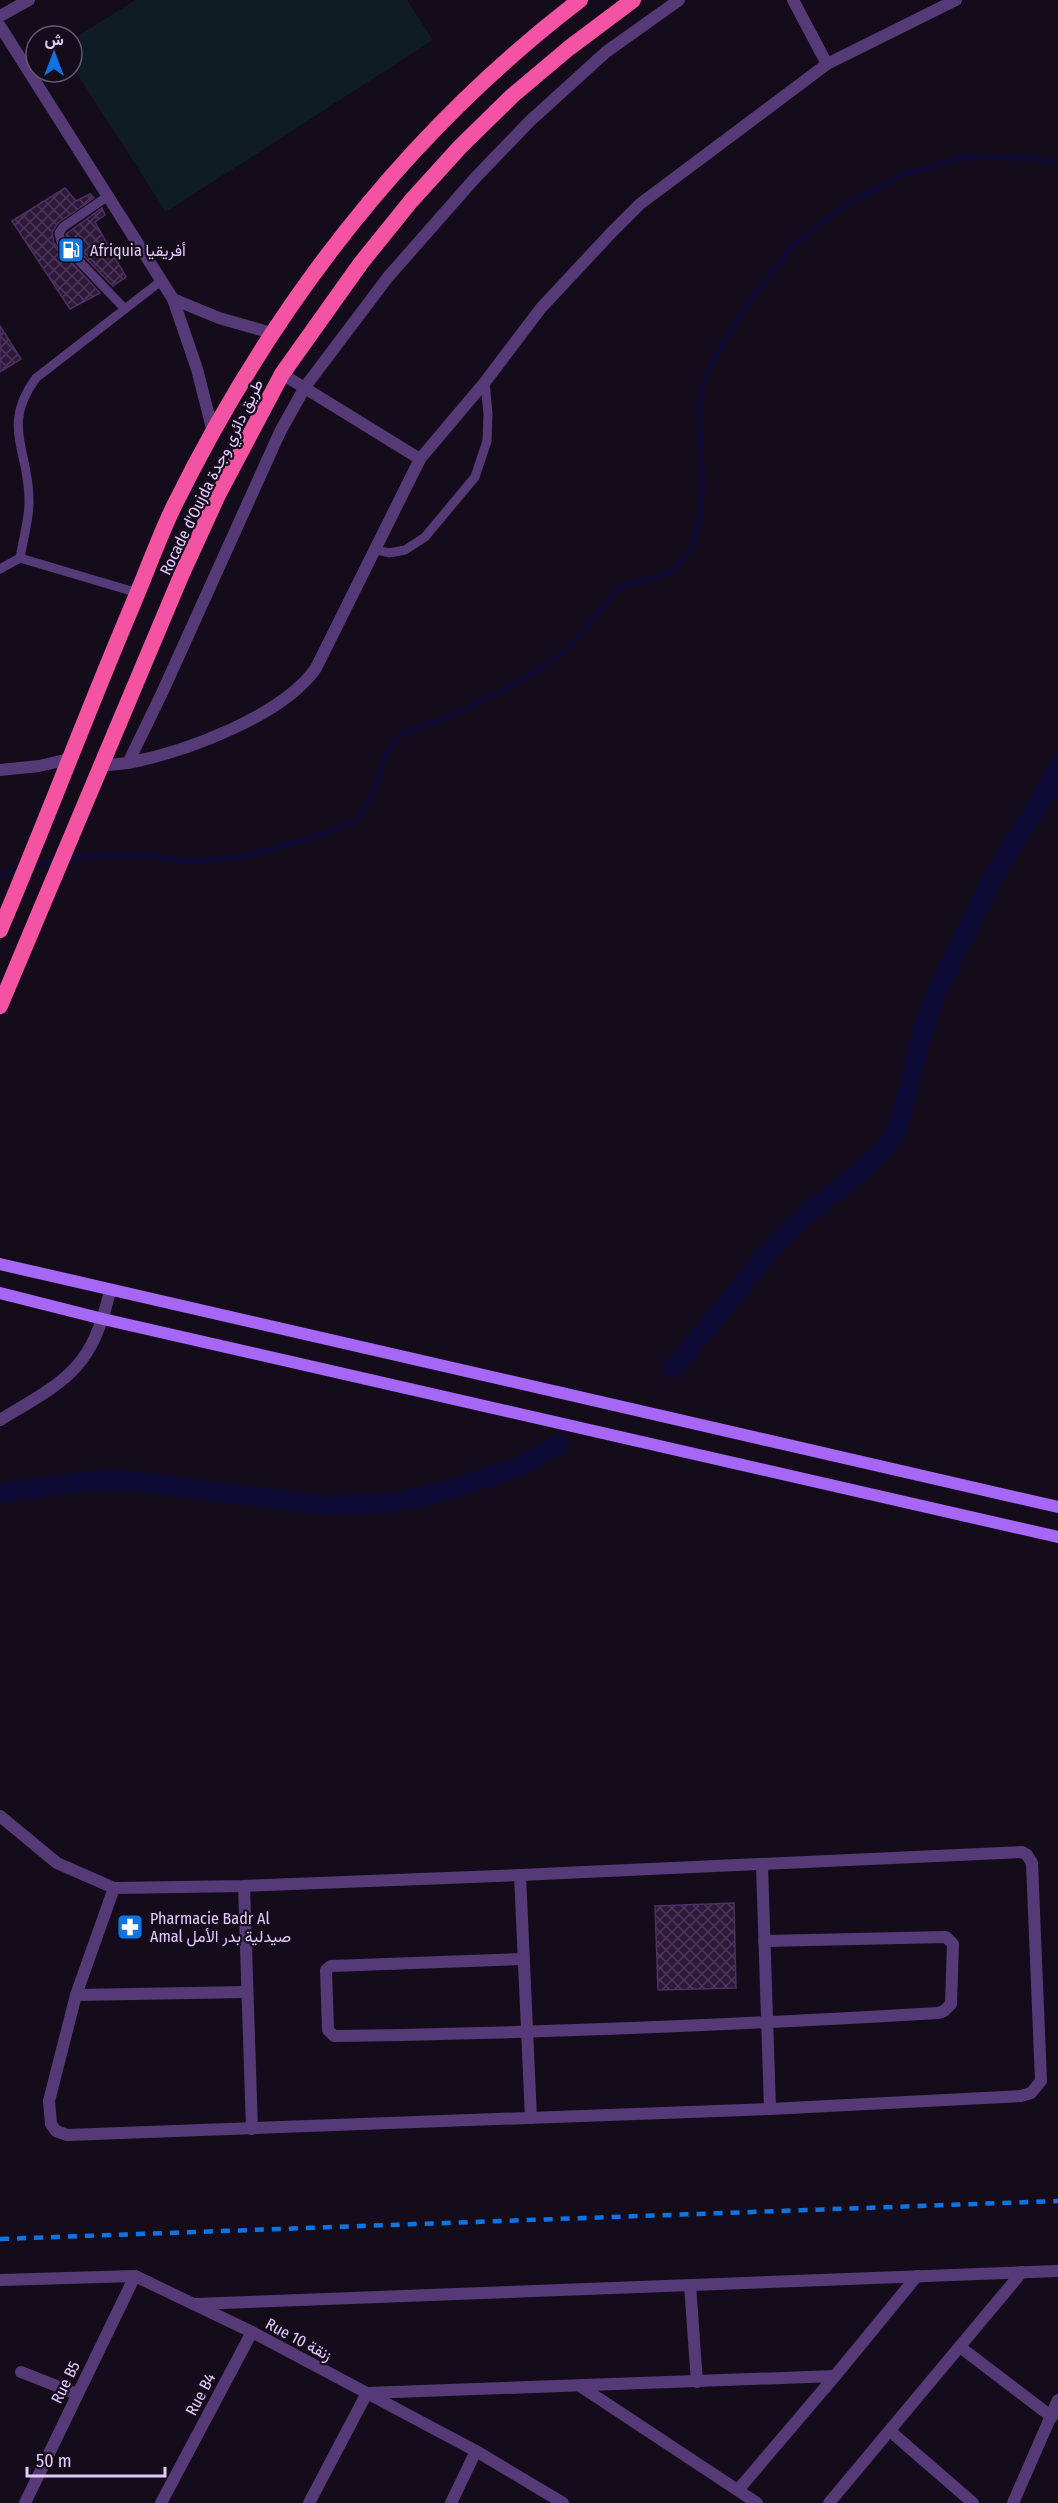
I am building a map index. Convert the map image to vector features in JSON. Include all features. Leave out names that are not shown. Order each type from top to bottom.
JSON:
[{"type":"highway","name":"Rocade d'Oujda طريق دائري وجدة","points":[[0,1006],[99,766],[218,495],[282,374],[361,263],[411,201],[460,147],[513,96],[569,48],[633,0]]},
{"type":"highway","name":"Rocade d'Oujda طريق دائري وجدة","points":[[0,930],[173,508],[213,432],[272,333],[324,258],[391,176],[469,95],[571,3]]},
{"type":"main road","points":[[0,1264],[1058,1507]]},
{"type":"main road","points":[[0,1293],[104,1319],[1058,1537]]},
{"type":"street","points":[[0,16],[29,0]]},
{"type":"street","points":[[128,763],[280,432],[305,387],[388,277],[476,177],[530,121],[606,52],[679,0]]},
{"type":"street","points":[[793,0],[827,64]]},
{"type":"street","points":[[99,766],[128,763],[184,749],[282,703],[306,682],[316,668],[420,459],[485,382],[541,308],[639,204],[827,64],[956,0]]},
{"type":"street","points":[[0,26],[173,300],[197,369],[213,432]]},
{"type":"street","points":[[173,300],[219,318],[272,333]]},
{"type":"street","points":[[282,374],[420,459]]},
{"type":"street","points":[[0,770],[69,759]]},
{"type":"street","points":[[0,763],[16,769]]},
{"type":"street","points":[[0,1420],[62,1383],[90,1350],[104,1319],[110,1291]]},
{"type":"street","points":[[0,1816],[57,1863],[114,1888],[244,1886],[762,1866],[1013,1851],[1028,1855],[1032,1863],[1041,2081],[1037,2089],[1021,2096],[770,2109],[67,2135],[56,2131],[51,2124],[49,2102],[76,1995],[114,1888]]},
{"type":"street","points":[[762,1866],[770,2109]]},
{"type":"street","points":[[520,1875],[531,2118]]},
{"type":"street","points":[[244,1886],[252,2129]]},
{"type":"street","points":[[523,1959],[331,1965],[326,1970],[328,2030],[330,2035],[334,2036],[527,2034],[767,2024],[938,2013],[951,2004],[953,1944],[946,1937],[939,1935],[764,1941]]},
{"type":"street","points":[[76,1995],[248,1992]]},
{"type":"street","points":[[194,2304],[1058,2271]]},
{"type":"street","points":[[829,2503],[1022,2272]]},
{"type":"street","name":"Rue 10 زنقة","points":[[0,2280],[135,2276],[252,2332],[476,2451],[563,2503]]},
{"type":"street","name":"Rue B5","points":[[25,2503],[135,2276]]},
{"type":"street","points":[[738,2490],[917,2276]]},
{"type":"street","points":[[690,2285],[697,2382]]},
{"type":"street","name":"Rue B4","points":[[166,2501],[252,2332]]},
{"type":"street","points":[[960,2347],[1052,2417]]},
{"type":"street","points":[[21,2372],[77,2394]]},
{"type":"street","points":[[309,2503],[367,2393],[835,2376]]},
{"type":"street","points":[[580,2386],[757,2503]]},
{"type":"street","points":[[1012,2503],[1058,2400]]},
{"type":"street","points":[[890,2431],[973,2503]]},
{"type":"street","points":[[451,2503],[476,2451]]},
{"type":"lane","points":[[108,196],[63,227],[59,233],[61,242],[125,309]]},
{"type":"lane","points":[[20,558],[29,504],[17,430],[17,412],[23,394],[36,378],[161,281]]},
{"type":"lane","points":[[376,550],[389,553],[405,550],[425,537],[475,477],[487,441],[488,414],[485,382]]},
{"type":"lane","points":[[0,569],[20,558],[138,593]]},
{"type":"shaded area","points":[[135,0],[407,0],[433,40],[166,212],[84,84],[84,32]]},
{"type":"building","points":[[65,188],[76,201],[90,194],[94,198],[58,223],[52,232],[54,243],[100,293],[70,309],[12,221]]},
{"type":"building","points":[[102,208],[105,215],[95,222],[126,277],[113,286],[67,239],[66,234]]},
{"type":"building","points":[[0,326],[21,359],[0,372]]},
{"type":"building","points":[[734,1903],[736,1988],[658,1990],[655,1906]]},
{"type":"waterway","points":[[66,860],[93,855],[147,855],[184,861],[235,858],[309,839],[358,820],[375,790],[384,756],[402,733],[448,718],[522,680],[568,649],[618,588],[674,571],[693,546],[700,516],[703,484],[699,412],[705,375],[742,311],[793,246],[841,208],[902,175],[969,156],[1058,160]]},
{"type":"waterway","points":[[672,1368],[795,1225],[876,1157],[898,1129],[924,1027],[937,991],[993,877],[1042,798],[1058,767]]},
{"type":"waterway","points":[[30,866],[57,861]]},
{"type":"waterway","points":[[0,875],[21,869]]},
{"type":"waterway","points":[[0,1493],[97,1480],[125,1480],[323,1505],[389,1503],[441,1492],[519,1467],[559,1444]]},
{"type":"railway","points":[[0,2239],[1058,2201]]},
{"type":"place","name":"Afriquia أفريقيا","points":[[71,250]]},
{"type":"place","name":"Pharmacie Badr Al Amal صيدلية بدر الأمل","points":[[130,1927]]}]
